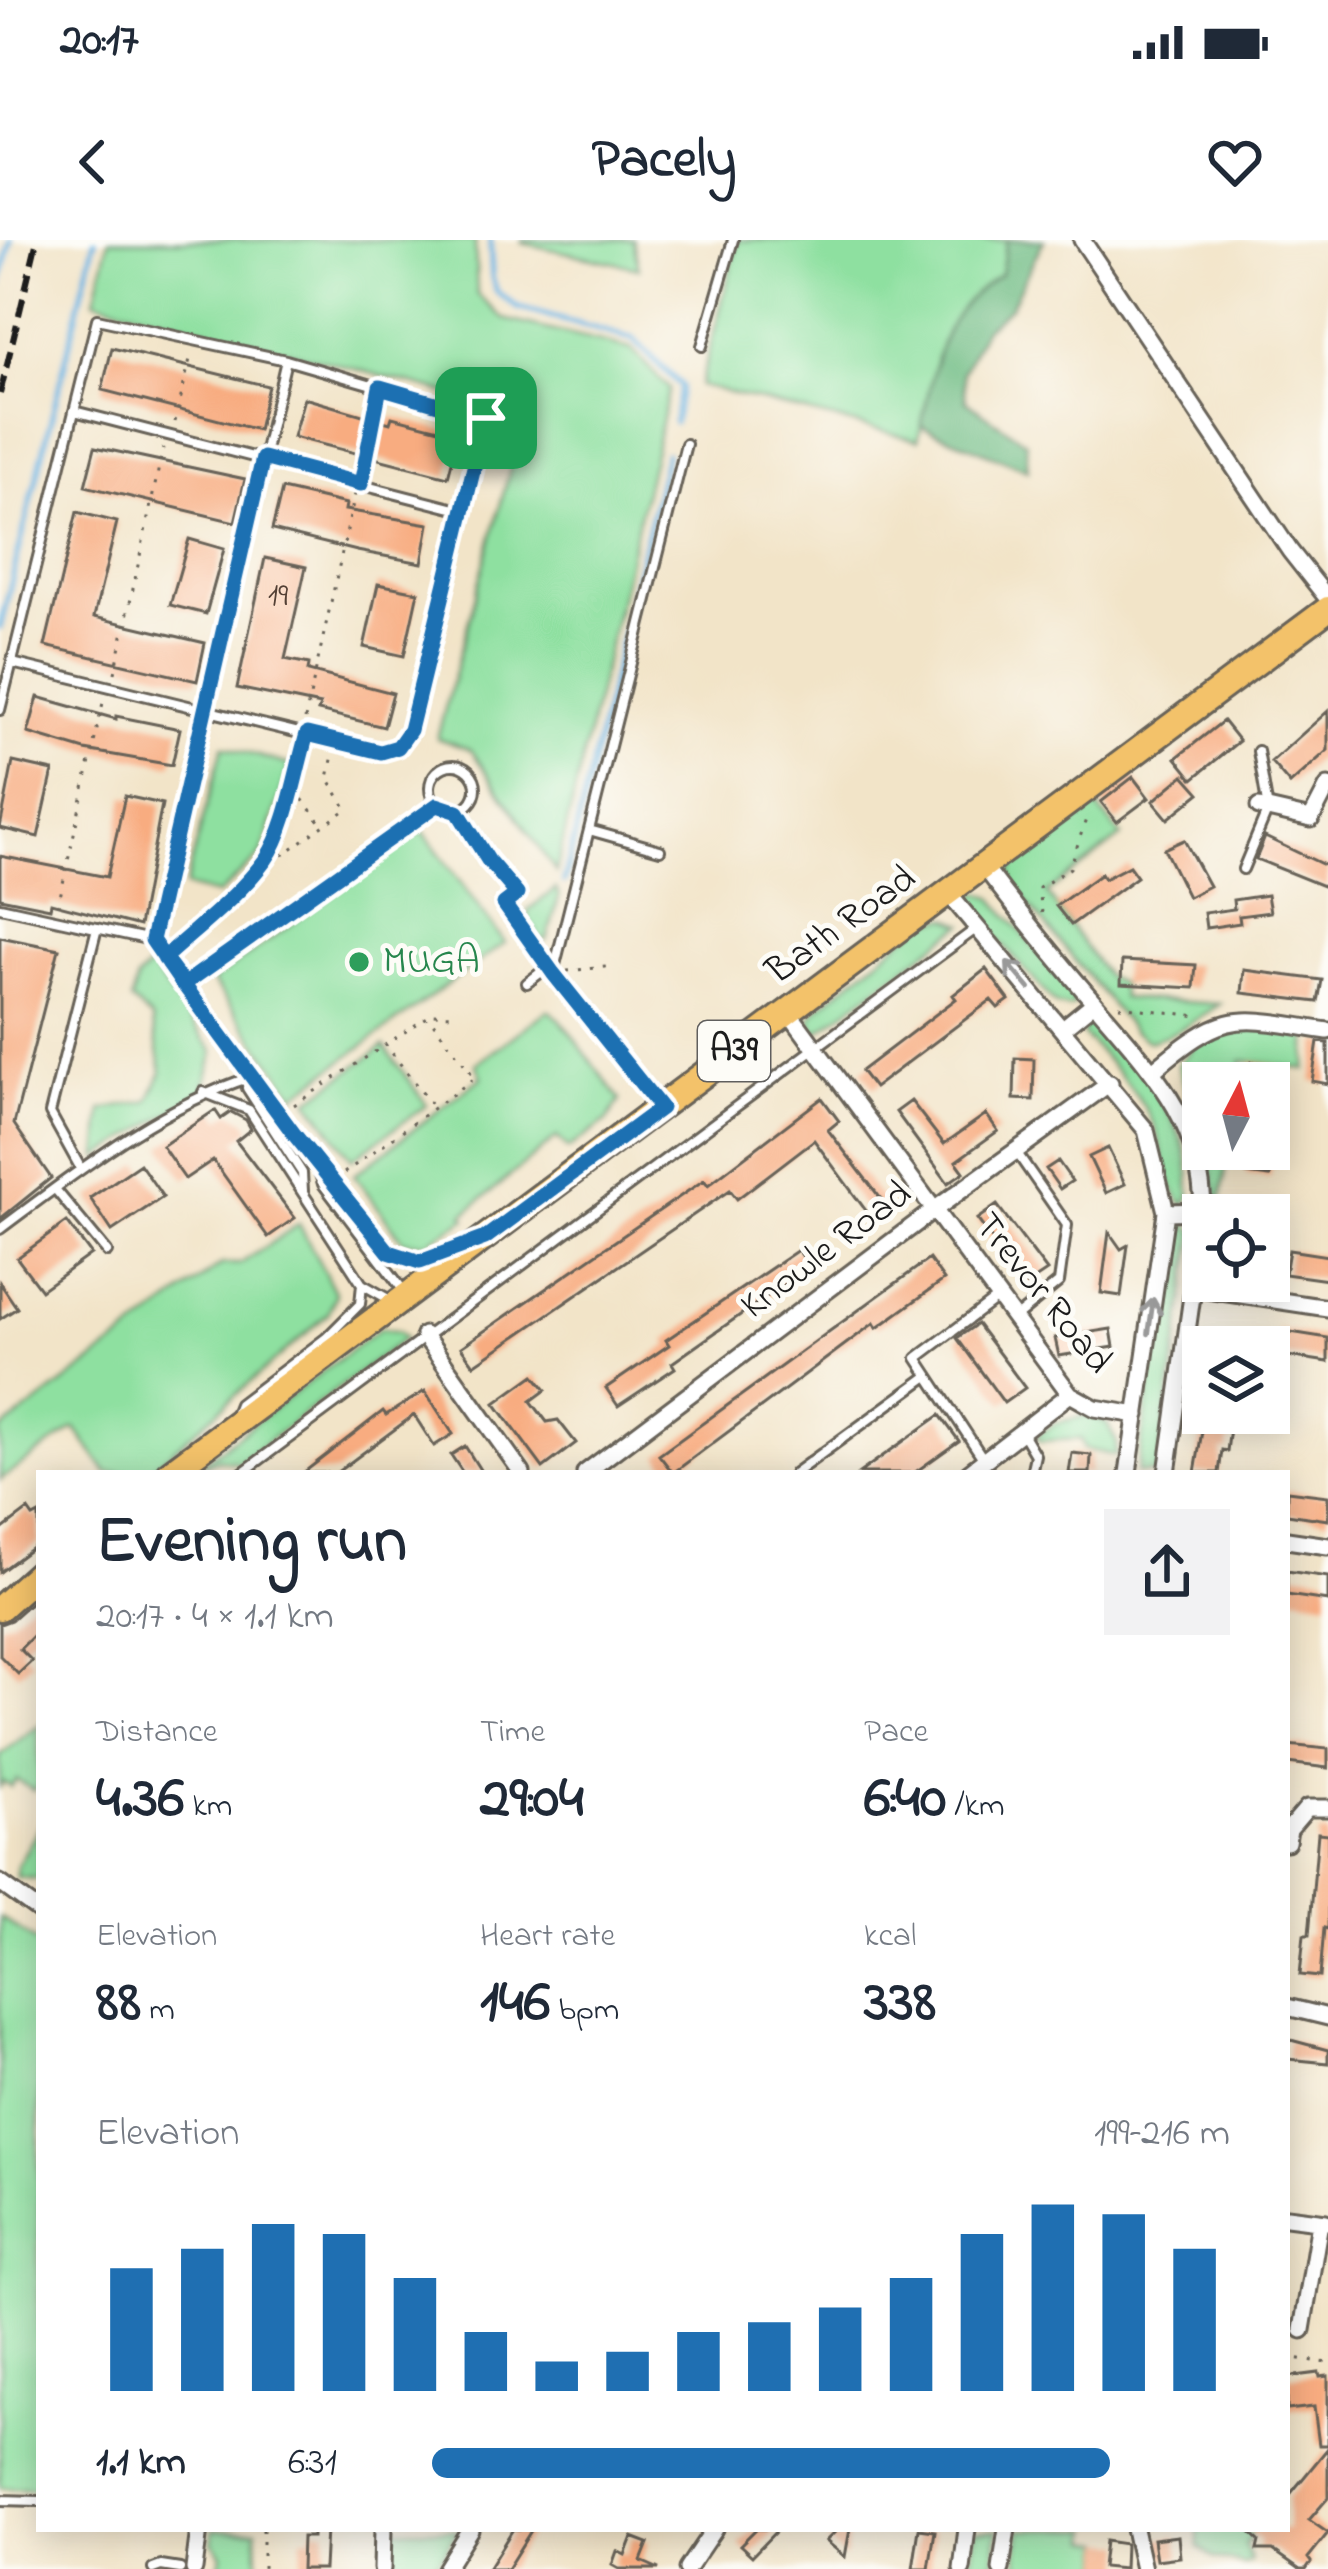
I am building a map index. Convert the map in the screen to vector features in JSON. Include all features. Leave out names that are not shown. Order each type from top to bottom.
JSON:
[{"type":"main road","name":"Bath Road","points":[[173,1470],[1328,609]]},
{"type":"main road","points":[[0,1608],[36,1576]]},
{"type":"street","points":[[1082,240],[1290,551],[1328,599]]},
{"type":"street","points":[[1311,819],[1328,786]]},
{"type":"street","points":[[1263,808],[1311,819],[1328,828]]},
{"type":"street","points":[[983,865],[1154,1070],[1185,1122],[1200,1166],[1202,1194]]},
{"type":"street","points":[[948,892],[1146,1130],[1166,1212],[1128,1470]]},
{"type":"street","points":[[1063,1028],[1094,1003]]},
{"type":"street","name":"Trevor Road","points":[[788,1010],[1070,1394],[1095,1408],[1136,1415]]},
{"type":"street","points":[[1154,1070],[1190,1040],[1230,1019],[1328,1031]]},
{"type":"street","name":"Knowle Road","points":[[589,1470],[1110,1083]]},
{"type":"street","points":[[1166,1212],[1182,1213]]},
{"type":"street","points":[[1167,1470],[1191,1302]]},
{"type":"street","points":[[1288,1302],[1328,1308]]},
{"type":"street","points":[[424,1335],[520,1470]]},
{"type":"street","points":[[972,1470],[1070,1394]]},
{"type":"street","points":[[1290,1540],[1328,1546]]},
{"type":"street","points":[[1290,1827],[1307,1808],[1328,1808]]},
{"type":"street","points":[[0,1883],[36,1909]]},
{"type":"street","points":[[1290,2008],[1328,2017]]},
{"type":"street","points":[[1290,2216],[1324,2222],[1302,2330]]},
{"type":"street","points":[[194,2569],[200,2532]]},
{"type":"street","points":[[382,2569],[383,2532]]},
{"type":"street","points":[[445,2569],[468,2532]]},
{"type":"street","points":[[687,2569],[712,2532]]},
{"type":"street","points":[[962,2569],[968,2532]]},
{"type":"street","points":[[1001,2569],[1007,2532]]},
{"type":"street","points":[[1135,2532],[1143,2569]]},
{"type":"lane","points":[[702,346],[733,240]]},
{"type":"lane","points":[[0,710],[97,319],[286,360],[486,418],[410,730],[398,747],[381,752],[12,663]]},
{"type":"lane","points":[[152,940],[286,360]]},
{"type":"lane","points":[[74,410],[463,512]]},
{"type":"lane","points":[[527,983],[551,969],[686,444]]},
{"type":"lane","points":[[1244,868],[1263,808],[1258,751]]},
{"type":"lane","points":[[458,812],[470,803],[476,789],[471,775],[459,766],[443,767],[432,777],[430,792],[437,805],[458,812],[488,860],[517,894],[504,904],[661,1108]]},
{"type":"lane","points":[[183,985],[437,805]]},
{"type":"lane","points":[[589,830],[661,850]]},
{"type":"lane","points":[[0,907],[152,940],[250,1077],[389,1252],[420,1262],[485,1238]]},
{"type":"lane","name":"Bath Road","points":[[246,1470],[978,927]]},
{"type":"lane","points":[[81,1169],[50,1113],[97,928]]},
{"type":"lane","points":[[0,1228],[81,1169],[203,1092],[250,1077]]},
{"type":"lane","points":[[250,1077],[248,1088],[302,1173],[304,1194]]},
{"type":"lane","points":[[203,1092],[249,1109],[362,1284],[388,1301],[405,1297],[323,1184],[317,1163]]},
{"type":"lane","points":[[1014,1319],[1059,1282],[1067,1226],[1016,1151]]},
{"type":"lane","points":[[55,1189],[107,1252]]},
{"type":"lane","points":[[230,1427],[239,1404],[326,1338],[360,1304],[362,1284]]},
{"type":"lane","points":[[984,1460],[917,1358],[998,1297]]},
{"type":"lane","points":[[799,1470],[928,1376]]},
{"type":"lane","points":[[1022,1432],[1035,1455],[1032,1470]]},
{"type":"lane","points":[[0,2500],[36,2501]]},
{"type":"lane","points":[[153,2569],[180,2569]]},
{"type":"path","points":[[55,919],[195,340]]},
{"type":"path","points":[[164,958],[223,906],[266,859],[276,840],[380,387]]},
{"type":"path","points":[[266,859],[284,854],[347,809],[328,778],[336,741]]},
{"type":"path","points":[[1045,944],[1039,888],[1070,868],[1100,780]]},
{"type":"path","points":[[289,794],[303,800],[322,825]]},
{"type":"path","points":[[551,969],[614,966]]},
{"type":"path","points":[[1094,1003],[1230,1019]]},
{"type":"path","points":[[294,1106],[429,1017],[454,1015]]},
{"type":"path","points":[[343,1173],[475,1078],[429,1017]]},
{"type":"path","points":[[384,1043],[434,1108]]},
{"type":"path","points":[[1290,2357],[1328,2363]]},
{"type":"path","points":[[262,2532],[263,2569]]},
{"type":"green space","points":[[109,240],[475,240],[477,294],[504,319],[631,349],[669,389],[556,872],[471,750],[437,738],[525,414],[95,300]]},
{"type":"green space","points":[[633,240],[639,268],[522,243]]},
{"type":"green space","points":[[738,240],[1007,240],[1001,274],[963,307],[942,346],[918,440],[700,386]]},
{"type":"green space","points":[[1007,240],[1044,240],[1010,307],[985,328],[963,372],[966,401],[1026,442],[1028,470],[921,426],[943,340],[964,304],[1001,274]]},
{"type":"green space","points":[[223,746],[290,765],[262,854],[218,895],[185,887]]},
{"type":"green space","points":[[1092,801],[1122,836],[1047,893],[1106,976],[1121,984],[1122,998],[1220,1004],[1177,1031],[1148,1041],[1133,1031],[1011,877],[1013,862]]},
{"type":"green space","name":"MUGA","points":[[422,830],[505,943],[295,1095],[212,981]]},
{"type":"green space","points":[[556,889],[559,897],[547,940],[541,940],[527,917],[529,909]]},
{"type":"green space","points":[[980,892],[992,897],[1075,995],[1074,1005],[1056,1005],[974,912],[970,899]]},
{"type":"green space","points":[[948,918],[964,924],[816,1033],[810,1019],[817,1009],[925,921]]},
{"type":"green space","points":[[150,966],[214,1052],[203,1092],[98,1158],[102,1110],[149,1101],[162,1072],[152,1019],[131,1001],[137,979]]},
{"type":"green space","points":[[548,1010],[560,1019],[620,1100],[607,1121],[568,1149],[557,1137],[464,1214],[467,1218],[426,1243],[403,1241],[354,1175],[482,1077],[476,1064]]},
{"type":"green space","points":[[1089,1020],[1118,1042],[1170,1115],[1182,1142],[1182,1170],[1188,1170],[1190,1194],[1182,1194],[1182,1202],[1172,1187],[1148,1113],[1084,1036],[1083,1026]]},
{"type":"green space","points":[[1226,1028],[1308,1028],[1306,1069],[1290,1067],[1290,1062],[1182,1062],[1182,1077],[1178,1065],[1197,1042]]},
{"type":"green space","points":[[384,1046],[427,1105],[352,1159],[309,1100]]},
{"type":"green space","points":[[1211,1170],[1226,1170],[1222,1194],[1217,1194]]},
{"type":"green space","points":[[299,1224],[336,1294],[328,1314],[150,1470],[105,1470],[75,1428],[0,1480],[0,1431],[222,1264],[240,1264]]},
{"type":"green space","points":[[1182,1224],[1184,1302],[1157,1470],[1137,1470],[1173,1232]]},
{"type":"green space","points":[[380,1328],[405,1338],[239,1463],[218,1459],[195,1468]]},
{"type":"green space","points":[[1088,1415],[1107,1423],[1116,1441],[1116,1456],[1084,1449],[1081,1439],[1041,1441],[1036,1436],[1056,1423]]},
{"type":"green space","points":[[36,1727],[34,1791],[17,1780],[11,1787],[4,1782],[0,1787],[0,1755]]},
{"type":"green space","points":[[36,1833],[36,1879],[17,1877],[17,1866]]},
{"type":"green space","points":[[0,1917],[36,1942],[36,2489],[0,2488]]},
{"type":"green space","points":[[214,2532],[257,2532],[258,2569],[219,2569],[222,2554],[213,2542]]},
{"type":"green space","points":[[394,2532],[456,2532],[432,2569],[393,2569]]},
{"type":"green space","points":[[976,2532],[999,2532],[993,2569],[970,2565]]},
{"type":"green space","points":[[1021,2532],[1092,2532],[1091,2539],[1105,2541],[1102,2566],[1110,2569],[1020,2569]]},
{"type":"green space","points":[[1199,2532],[1252,2532],[1245,2546],[1252,2561],[1245,2565],[1214,2558],[1199,2547]]},
{"type":"building","points":[[112,348],[268,386],[258,430],[102,390]]},
{"type":"building","points":[[304,398],[390,423],[392,417],[459,434],[448,477],[293,437]]},
{"type":"building","points":[[95,447],[245,479],[235,522],[85,486]]},
{"type":"building","points":[[282,489],[346,504],[345,510],[429,524],[422,563],[272,530]]},
{"type":"building","points":[[77,512],[117,522],[94,617],[205,643],[197,681],[45,646]]},
{"type":"building","points":[[189,539],[224,549],[206,614],[170,605]]},
{"type":"building","points":[[265,558],[306,567],[285,659],[309,664],[308,671],[393,693],[384,727],[318,711],[320,705],[237,688]]},
{"type":"building","points":[[378,584],[418,592],[404,656],[364,647]]},
{"type":"building","points":[[38,697],[116,719],[180,729],[172,765],[85,750],[28,733]]},
{"type":"building","points":[[1328,711],[1328,750],[1290,784],[1271,762]]},
{"type":"building","points":[[1223,721],[1239,741],[1193,779],[1176,758]]},
{"type":"building","points":[[13,762],[53,771],[38,837],[0,828]]},
{"type":"building","points":[[1184,775],[1200,793],[1168,819],[1153,801]]},
{"type":"building","points":[[1133,777],[1149,798],[1117,822],[1101,802]]},
{"type":"building","points":[[125,796],[162,804],[139,926],[51,903],[50,908],[0,898],[0,856],[107,877]]},
{"type":"building","points":[[1265,837],[1328,867],[1328,888],[1256,859]]},
{"type":"building","points":[[1184,840],[1209,886],[1188,897],[1164,849]]},
{"type":"building","points":[[1129,866],[1137,877],[1071,925],[1056,906],[1101,874],[1104,879]]},
{"type":"building","points":[[1267,895],[1270,912],[1239,916],[1240,923],[1206,928],[1204,913],[1234,909],[1233,900]]},
{"type":"building","points":[[0,937],[59,949],[14,1124],[51,1178],[0,1219]]},
{"type":"building","points":[[1122,961],[1196,965],[1194,988],[1121,984]]},
{"type":"building","points":[[986,969],[1009,1000],[998,1008],[991,1000],[874,1088],[861,1071],[956,999],[953,995]]},
{"type":"building","points":[[1244,970],[1322,980],[1318,1002],[1242,993]]},
{"type":"building","points":[[1318,1042],[1328,1043],[1328,1084],[1312,1081]]},
{"type":"building","points":[[1015,1058],[1034,1059],[1033,1100],[1014,1099]]},
{"type":"building","points":[[822,1098],[839,1121],[828,1130],[888,1208],[872,1219],[814,1140],[737,1199],[730,1190],[474,1365],[461,1347],[704,1180],[708,1185]]},
{"type":"building","points":[[911,1101],[944,1144],[986,1114],[998,1131],[956,1161],[964,1172],[948,1183],[896,1112]]},
{"type":"building","points":[[215,1110],[221,1119],[231,1112],[246,1120],[251,1129],[236,1141],[295,1218],[268,1237],[213,1160],[185,1179],[162,1146]]},
{"type":"building","points":[[1108,1148],[1125,1184],[1106,1193],[1089,1157]]},
{"type":"building","points":[[1058,1161],[1072,1181],[1060,1189],[1046,1169]]},
{"type":"building","points":[[140,1164],[163,1197],[112,1231],[90,1198]]},
{"type":"building","points":[[1246,1170],[1271,1170],[1270,1177],[1246,1174]]},
{"type":"building","points":[[997,1205],[1047,1271],[1026,1285],[977,1219]]},
{"type":"building","points":[[67,1222],[91,1254],[41,1290],[17,1258]]},
{"type":"building","points":[[1109,1232],[1121,1249],[1128,1245],[1121,1296],[1101,1293]]},
{"type":"building","points":[[798,1250],[810,1266],[618,1406],[606,1388],[669,1345],[666,1340]]},
{"type":"building","points":[[1290,1250],[1328,1256],[1328,1280],[1290,1275]]},
{"type":"building","points":[[929,1259],[944,1280],[877,1328],[874,1323],[677,1470],[671,1470],[659,1455]]},
{"type":"building","points":[[0,1283],[17,1308],[0,1319]]},
{"type":"building","points":[[977,1324],[1025,1388],[1004,1403],[957,1338]]},
{"type":"building","points":[[1111,1329],[1114,1347],[1059,1356],[1055,1338]]},
{"type":"building","points":[[1290,1332],[1328,1338],[1328,1362],[1290,1356]]},
{"type":"building","points":[[534,1375],[546,1390],[531,1401],[547,1422],[558,1420],[576,1443],[543,1468],[495,1403]]},
{"type":"building","points":[[425,1391],[453,1434],[434,1446],[414,1415],[340,1470],[307,1470],[383,1411],[386,1415]]},
{"type":"building","points":[[940,1415],[959,1441],[918,1470],[863,1470]]},
{"type":"building","points":[[1202,1434],[1229,1434],[1219,1470],[1196,1470]]},
{"type":"building","points":[[465,1446],[480,1470],[461,1470],[451,1455]]},
{"type":"building","points":[[1072,1453],[1091,1455],[1090,1470],[1069,1470]]},
{"type":"building","points":[[1290,1491],[1328,1496],[1328,1520],[1290,1514]]},
{"type":"building","points":[[28,1510],[36,1516],[36,1545],[0,1572],[0,1531]]},
{"type":"building","points":[[1290,1571],[1328,1577],[1328,1601],[1290,1595]]},
{"type":"building","points":[[36,1598],[36,1633],[20,1649],[32,1661],[18,1674],[0,1656],[0,1624]]},
{"type":"building","points":[[1290,1745],[1328,1749],[1328,1768],[1290,1763]]},
{"type":"building","points":[[1318,1833],[1328,1834],[1328,1929],[1324,1928],[1320,1977],[1300,1975],[1304,1935],[1309,1935]]},
{"type":"building","points":[[1290,2040],[1328,2050],[1328,2063],[1290,2059]]},
{"type":"building","points":[[1328,2376],[1328,2445],[1319,2445],[1314,2407],[1290,2410],[1290,2377]]},
{"type":"building","points":[[1328,2448],[1328,2498],[1309,2520],[1328,2533],[1308,2558],[1311,2562],[1306,2569],[1273,2550],[1257,2550],[1259,2541],[1249,2532],[1290,2532],[1290,2494]]},
{"type":"building","points":[[312,2532],[326,2532],[324,2569],[301,2569],[302,2537],[312,2537]]},
{"type":"building","points":[[511,2532],[530,2532],[507,2569],[488,2569]]},
{"type":"building","points":[[753,2532],[775,2532],[752,2556],[740,2545]]},
{"type":"building","points":[[835,2532],[849,2532],[845,2557],[826,2541]]},
{"type":"building","points":[[919,2532],[935,2532],[929,2569],[913,2569]]},
{"type":"building","points":[[1178,2536],[1180,2557],[1156,2560],[1153,2539]]},
{"type":"building","points":[[632,2537],[648,2543],[641,2561],[659,2569],[612,2565],[617,2551],[625,2555]]},
{"type":"building","points":[[1105,2541],[1125,2544],[1124,2569],[1102,2567]]},
{"type":"waterway","points":[[0,286],[11,240]]},
{"type":"waterway","points":[[0,628],[95,240]]},
{"type":"waterway","points":[[490,240],[497,292],[518,308],[633,339],[681,386],[674,422]]},
{"type":"waterway","points":[[564,882],[666,454]]},
{"type":"railway","points":[[0,394],[37,240]]},
{"type":"place","name":"MUGA","points":[[359,962]]},
{"type":"route","points":[[486,418],[380,387],[361,484],[263,458],[152,940],[164,958],[183,985],[437,805],[458,812],[488,860],[517,894],[504,904],[661,1108],[485,1238],[420,1262],[389,1252],[294,1134],[183,985],[164,958],[223,906],[266,859],[307,734],[381,752],[398,747],[410,730],[486,418]]}]
